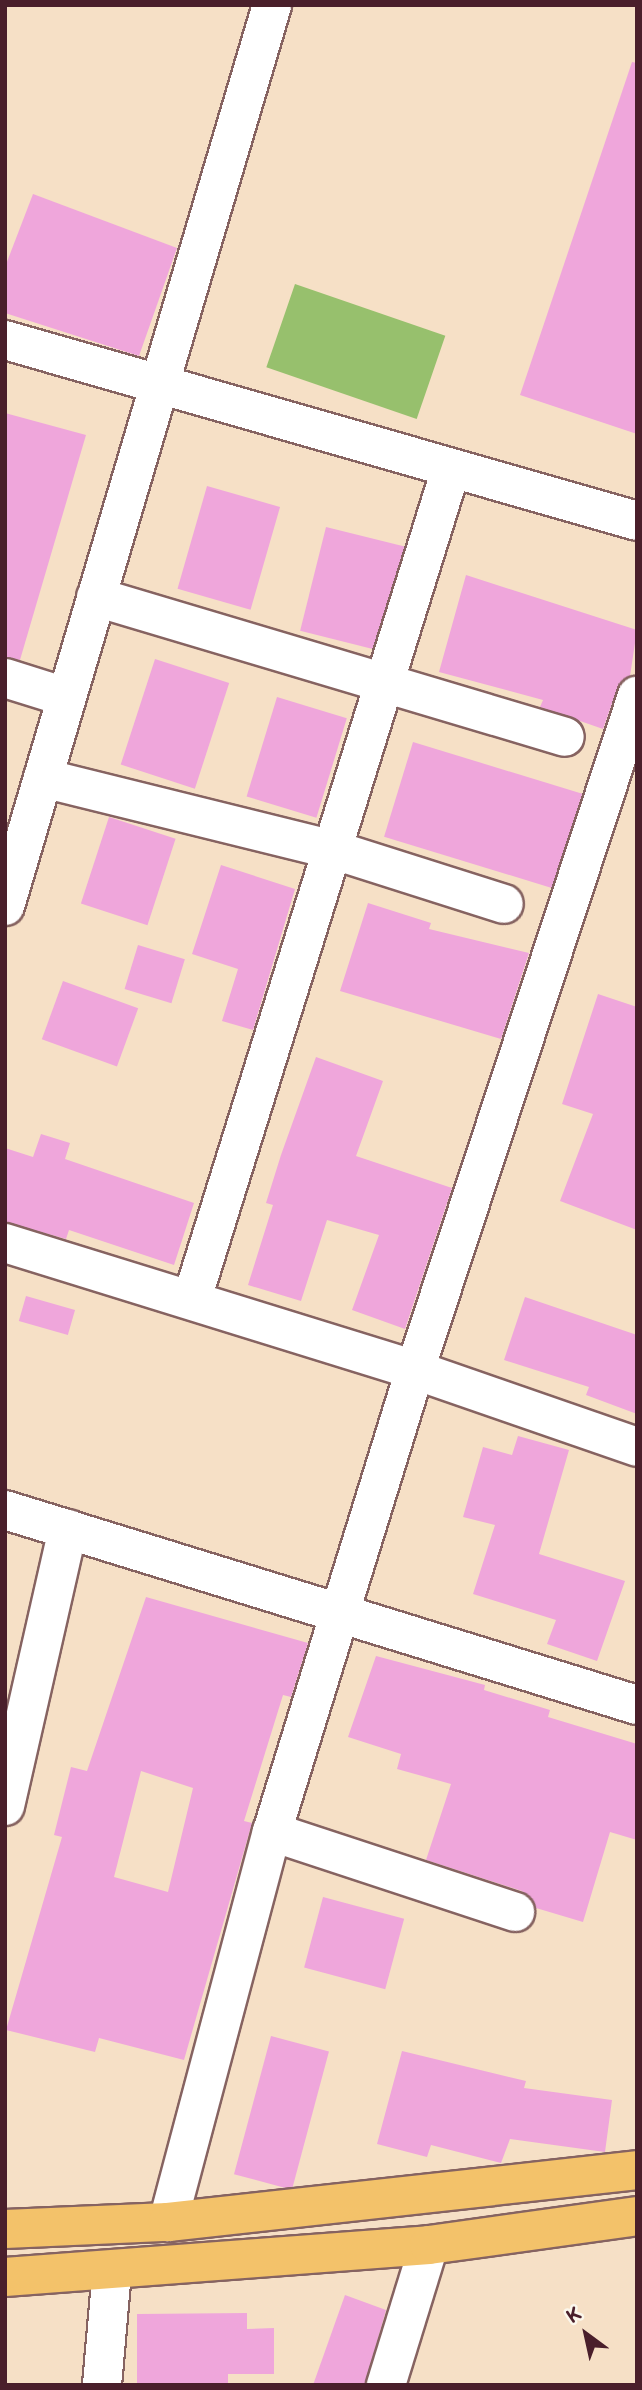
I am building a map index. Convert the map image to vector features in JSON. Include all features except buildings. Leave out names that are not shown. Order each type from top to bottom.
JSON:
[{"type":"main road","points":[[5,2229],[168,2222],[637,2170]]},
{"type":"main road","points":[[5,2277],[113,2271],[429,2245],[637,2216]]},
{"type":"street","points":[[5,906],[272,5]]},
{"type":"street","points":[[5,341],[450,472],[637,521]]},
{"type":"street","points":[[192,1299],[450,472]]},
{"type":"street","points":[[96,597],[565,737]]},
{"type":"street","points":[[5,678],[66,697]]},
{"type":"street","points":[[168,2222],[272,1832],[340,1610],[415,1370],[637,696]]},
{"type":"street","points":[[43,778],[334,850],[504,904]]},
{"type":"street","points":[[5,1243],[415,1370],[637,1447]]},
{"type":"street","points":[[5,1510],[340,1610],[637,1705]]},
{"type":"street","points":[[5,1807],[68,1529]]},
{"type":"street","points":[[272,1832],[515,1912]]},
{"type":"street","points":[[386,2385],[429,2245]]},
{"type":"street","points":[[102,2385],[113,2271]]},
{"type":"green space","points":[[295,284],[445,336],[417,419],[266,367]]}]
